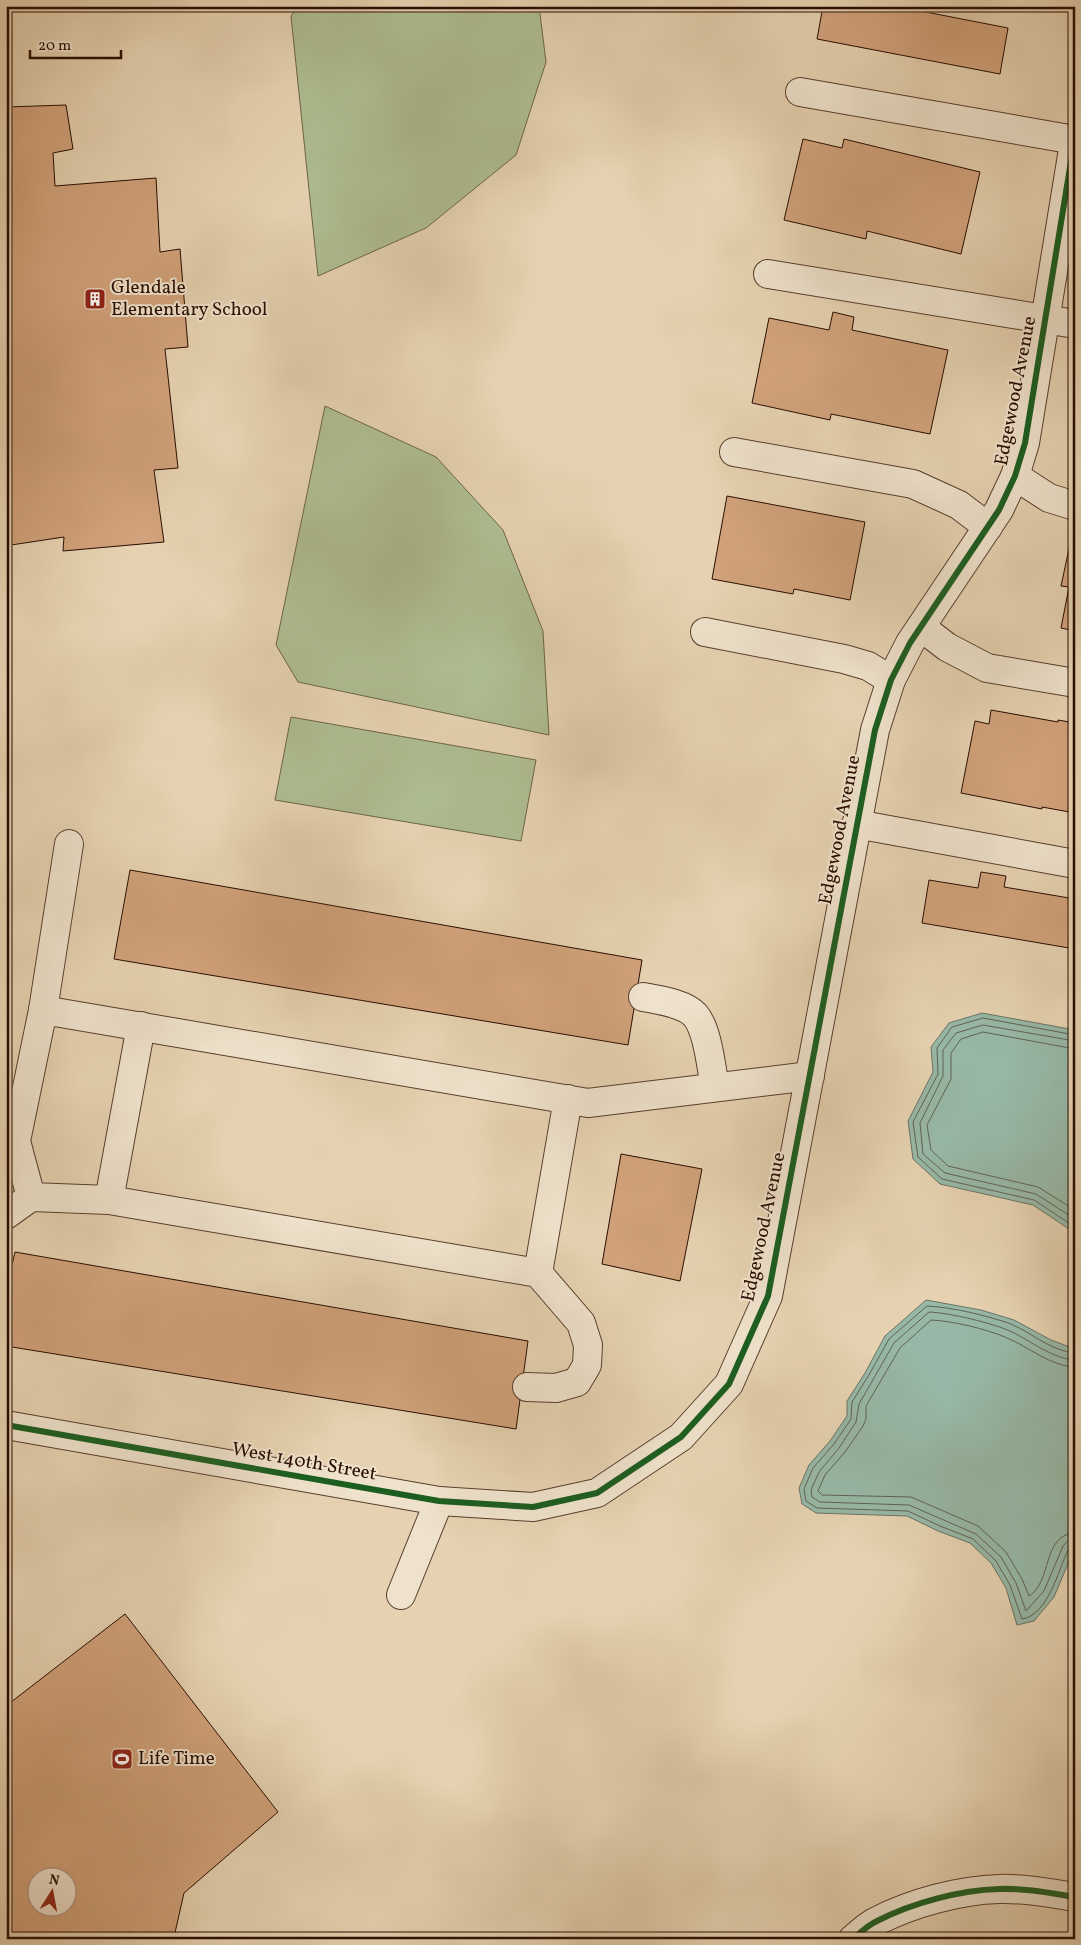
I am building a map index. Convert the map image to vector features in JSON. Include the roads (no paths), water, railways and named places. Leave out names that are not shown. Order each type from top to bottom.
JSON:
[{"type":"street","points":[[800,92],[1075,139]]},
{"type":"street","name":"Edgewood Avenue","points":[[597,1493],[681,1437],[729,1384],[768,1296],[874,730],[890,680],[921,627],[999,510],[1015,476],[1024,443],[1075,139]]},
{"type":"street","points":[[768,274],[1075,324]]},
{"type":"street","points":[[734,452],[913,484],[959,505],[988,527]]},
{"type":"street","points":[[1015,476],[1049,498],[1075,506]]},
{"type":"street","points":[[921,627],[947,647],[988,668],[1075,684]]},
{"type":"street","points":[[705,632],[844,659],[868,666],[890,680]]},
{"type":"street","points":[[856,824],[1075,864]]},
{"type":"street","points":[[31,1197],[16,1141],[43,1010],[69,844]]},
{"type":"street","points":[[643,997],[673,1003],[694,1015],[707,1040],[715,1087]]},
{"type":"street","points":[[43,1010],[588,1102],[810,1076]]},
{"type":"street","points":[[109,1200],[141,1026]]},
{"type":"street","points":[[538,1273],[568,1099]]},
{"type":"street","points":[[6,1215],[31,1197],[109,1200],[538,1273],[580,1323],[588,1345],[587,1365],[577,1382],[556,1388],[527,1387]]},
{"type":"street","name":"West 140th Street","points":[[6,1424],[439,1501],[533,1507],[597,1493]]},
{"type":"street","points":[[401,1595],[439,1501]]},
{"type":"street","points":[[853,1939],[876,1921],[906,1908],[950,1895],[998,1889],[1075,1897]]},
{"type":"water","points":[[982,1013],[1075,1030],[1075,1233],[1033,1205],[940,1184],[913,1159],[908,1121],[933,1072],[931,1047],[949,1023]]},
{"type":"water","points":[[926,1300],[981,1310],[1014,1320],[1051,1340],[1075,1349],[1075,1547],[1054,1597],[1034,1621],[1017,1625],[1006,1588],[991,1563],[970,1543],[938,1531],[907,1516],[816,1513],[802,1504],[799,1488],[809,1465],[830,1441],[847,1416],[847,1401],[885,1336]]},
{"type":"place","name":"Glendale Elementary School","points":[[95,299]]},
{"type":"place","name":"Life Time","points":[[122,1759]]}]
